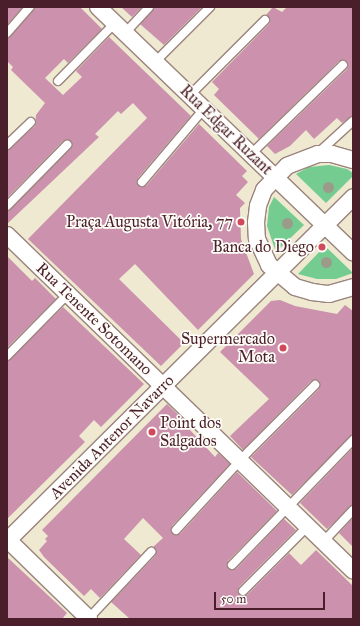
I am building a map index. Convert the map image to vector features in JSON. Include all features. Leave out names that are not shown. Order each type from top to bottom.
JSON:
[{"type":"street","name":"Rua Edgar Ruzant","points":[[98,7],[353,252]]},
{"type":"street","points":[[353,160],[332,154],[318,154],[287,166],[274,176],[264,190],[258,206],[256,222],[257,239],[263,255],[276,273],[296,287],[312,292],[329,294],[353,288]]},
{"type":"street","name":"Avenida Antenor Navarro","points":[[7,540],[353,197]]},
{"type":"street","name":"Rua Tenente Sotomano","points":[[8,239],[68,294],[353,570]]},
{"type":"street","points":[[7,540],[89,619]]},
{"type":"lane","points":[[7,32],[30,7]]},
{"type":"lane","points":[[58,81],[120,28],[149,7]]},
{"type":"lane","points":[[155,62],[210,7]]},
{"type":"lane","points":[[190,95],[265,20]]},
{"type":"lane","points":[[251,154],[343,65]]},
{"type":"lane","points":[[142,182],[204,109]]},
{"type":"lane","points":[[318,154],[353,121]]},
{"type":"lane","points":[[7,145],[31,122]]},
{"type":"lane","points":[[7,206],[67,145]]},
{"type":"lane","points":[[7,356],[68,294]]},
{"type":"lane","points":[[176,530],[240,461],[316,385]]},
{"type":"lane","points":[[232,565],[353,440]]},
{"type":"lane","points":[[323,542],[353,510]]},
{"type":"lane","points":[[243,591],[308,526]]},
{"type":"lane","points":[[89,619],[151,552]]},
{"type":"green space","points":[[329,165],[347,169],[353,173],[353,176],[326,203],[296,174],[309,167]]},
{"type":"green space","points":[[274,197],[304,225],[276,252],[267,226],[269,207]]},
{"type":"green space","points":[[325,246],[353,273],[336,279],[317,279],[298,274]]},
{"type":"building","points":[[7,7],[23,7],[7,25]]},
{"type":"building","points":[[35,7],[80,7],[102,29],[68,63],[64,59],[45,78],[63,95],[82,77],[76,71],[109,37],[191,116],[138,178],[139,186],[146,186],[199,124],[247,171],[242,176],[248,182],[236,195],[245,203],[240,208],[241,239],[254,274],[198,330],[135,264],[119,279],[184,343],[161,366],[28,239],[147,118],[133,103],[121,114],[118,111],[95,134],[99,137],[7,224],[7,211],[72,146],[69,140],[63,141],[7,198],[7,150],[35,126],[36,115],[45,103],[11,70],[13,67],[7,61],[7,38]]},
{"type":"building","points":[[121,7],[142,7],[132,17]]},
{"type":"building","points":[[154,7],[202,7],[164,45],[140,24]]},
{"type":"building","points":[[273,7],[282,12],[287,7],[353,7],[353,116],[342,123],[337,118],[314,139],[306,130],[290,146],[275,154],[267,146],[347,69],[348,64],[345,60],[339,61],[259,139],[214,95],[219,89],[212,82],[270,23],[266,15]]},
{"type":"building","points":[[7,256],[32,281],[35,278],[56,299],[7,348]]},
{"type":"building","points":[[280,300],[295,306],[337,314],[345,305],[353,311],[353,435],[292,495],[251,457],[319,389],[320,383],[316,380],[311,381],[243,450],[230,436],[269,399],[220,352],[271,301]]},
{"type":"building","points":[[63,307],[144,384],[101,427],[94,420],[79,436],[85,442],[7,519],[7,361]]},
{"type":"building","points":[[167,404],[192,428],[190,430],[215,457],[218,453],[230,464],[172,526],[172,534],[180,534],[237,472],[277,511],[228,561],[228,569],[236,569],[284,519],[296,530],[239,587],[239,595],[247,595],[289,553],[301,565],[316,550],[353,586],[353,619],[130,619],[111,602],[155,556],[156,551],[153,547],[163,538],[143,518],[124,539],[141,555],[100,598],[91,589],[84,596],[44,557],[39,550],[47,541],[45,539],[48,536],[42,530]]},
{"type":"building","points":[[353,448],[353,505],[327,529],[300,503]]},
{"type":"building","points":[[353,518],[353,547],[339,533]]},
{"type":"building","points":[[7,557],[67,613],[62,619],[7,619]]},
{"type":"place","name":"Praça Augusta Vitória, 77","points":[[241,222]]},
{"type":"place","name":"Banca do Diego","points":[[322,247]]},
{"type":"place","name":"Supermercado Mota","points":[[283,348]]},
{"type":"place","name":"Point dos Salgados","points":[[152,432]]}]
